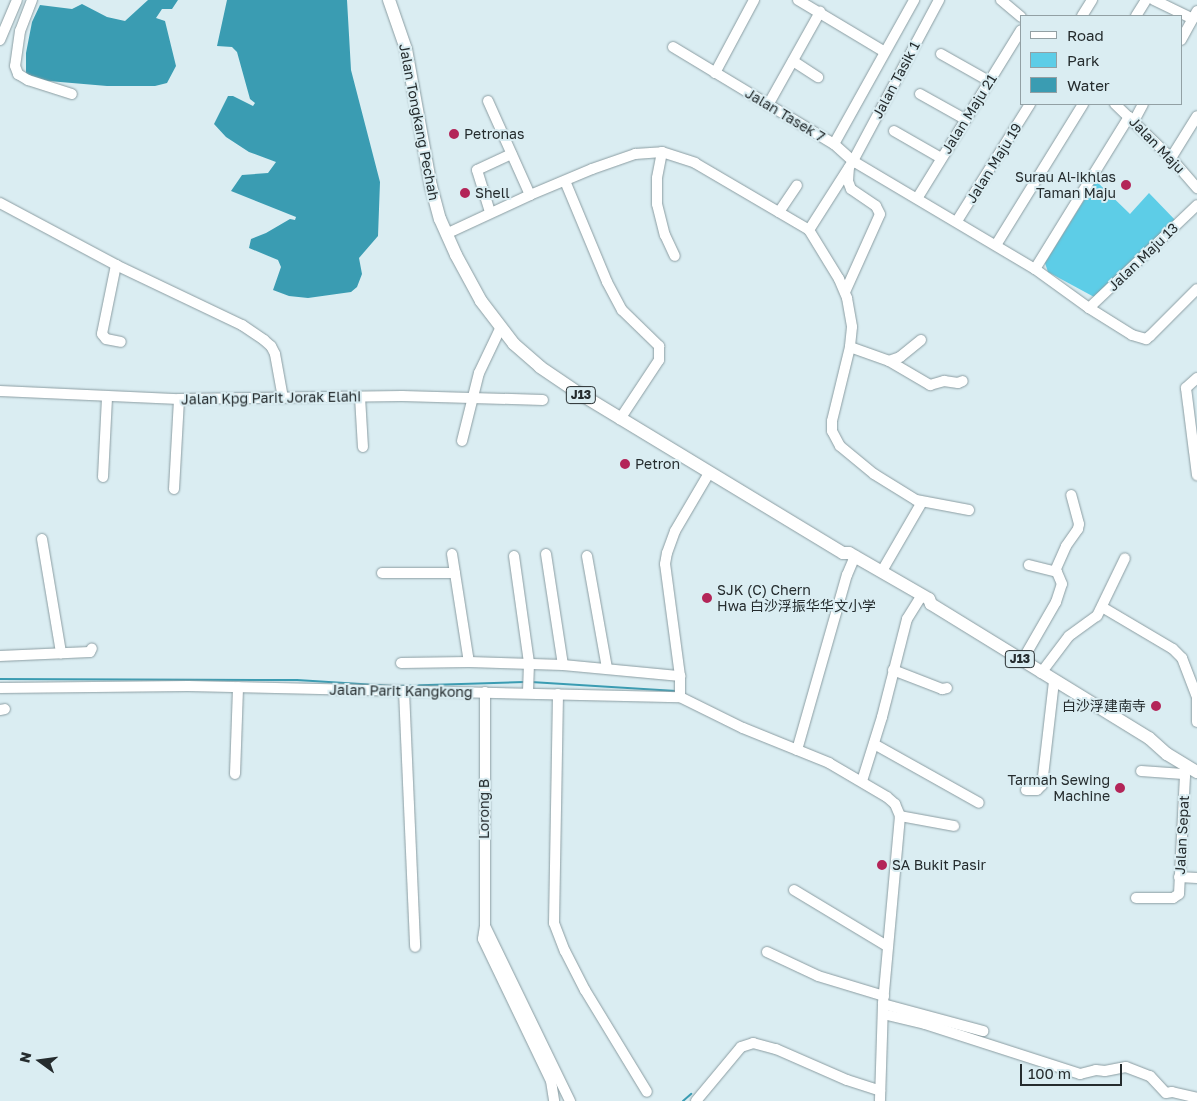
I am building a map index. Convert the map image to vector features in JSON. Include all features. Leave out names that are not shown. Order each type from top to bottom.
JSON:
[{"type":"main road","name":"Jalan Tongkang Pechah","points":[[389,0],[406,49],[430,186],[446,234],[481,301],[500,328],[546,371],[709,473],[924,600],[1149,738],[1167,754],[1192,769]]},
{"type":"main road","name":"Jalan Tongkang Pechah","points":[[850,557],[882,571],[924,600]]},
{"type":"street","points":[[0,40],[17,0]]},
{"type":"street","points":[[32,0],[20,31],[15,66],[18,74],[28,80],[72,94]]},
{"type":"street","points":[[715,73],[754,0]]},
{"type":"street","points":[[798,0],[885,52]]},
{"type":"street","points":[[834,144],[914,0]]},
{"type":"street","name":"Jalan Tasik 1","points":[[809,230],[851,164],[939,0]]},
{"type":"street","points":[[1001,0],[1020,16]]},
{"type":"street","points":[[1083,15],[1092,0]]},
{"type":"street","points":[[1137,15],[1146,0]]},
{"type":"street","points":[[1154,0],[1195,15],[1182,38]]},
{"type":"street","points":[[768,105],[820,12]]},
{"type":"street","name":"Jalan Maju 21","points":[[918,198],[1020,32]]},
{"type":"street","name":"Jalan Tasek 7","points":[[673,47],[834,144],[851,164],[958,221],[1035,269],[1089,308],[1140,338],[1150,336],[1197,289]]},
{"type":"street","points":[[941,54],[989,81]]},
{"type":"street","points":[[793,61],[818,77]]},
{"type":"street","points":[[920,94],[965,119]]},
{"type":"street","points":[[488,100],[530,195]]},
{"type":"street","name":"Jalan Maju 19","points":[[958,221],[1029,105]]},
{"type":"street","points":[[996,245],[1082,105]]},
{"type":"street","name":"Jalan Maju","points":[[1117,105],[1171,158],[1197,188]]},
{"type":"street","points":[[1035,269],[1142,105]]},
{"type":"street","points":[[1171,158],[1197,116]]},
{"type":"street","points":[[894,131],[941,158]]},
{"type":"street","points":[[446,234],[530,195],[635,154],[662,152],[695,163],[809,230],[845,292],[852,327],[850,347],[832,421],[834,438],[840,446],[874,474],[922,502],[968,510]]},
{"type":"street","points":[[662,152],[657,178],[658,204],[664,235],[675,256]]},
{"type":"street","points":[[490,212],[477,170],[512,154]]},
{"type":"street","points":[[845,292],[880,214],[876,206],[851,189],[848,181],[851,164]]},
{"type":"street","points":[[565,181],[607,282],[622,310],[659,346],[659,360],[620,418]]},
{"type":"street","points":[[778,212],[796,185]]},
{"type":"street","points":[[0,203],[116,265],[242,325],[264,340],[271,346],[275,354],[283,398]]},
{"type":"street","name":"Jalan Maju 13","points":[[1089,308],[1197,205]]},
{"type":"street","points":[[116,265],[102,334],[106,339],[121,342]]},
{"type":"street","points":[[462,441],[472,396],[489,349],[500,328]]},
{"type":"street","points":[[889,361],[900,357],[921,340]]},
{"type":"street","points":[[850,347],[889,361],[930,385],[944,381],[958,383],[962,381]]},
{"type":"street","points":[[1197,378],[1186,388],[1195,439],[1197,475]]},
{"type":"street","name":"Jalan Kpg Parit Jorak Elahi","points":[[0,391],[107,401],[179,403],[283,398],[472,396],[543,400]]},
{"type":"street","points":[[360,397],[363,447]]},
{"type":"street","points":[[103,477],[107,401]]},
{"type":"street","points":[[174,489],[179,403]]},
{"type":"street","points":[[696,1101],[741,1047],[752,1043],[785,1052],[880,1096],[887,946],[900,816],[895,804],[862,781],[797,750],[743,728],[680,697],[680,676],[666,564],[667,553],[675,531],[709,473]]},
{"type":"street","points":[[1055,571],[1066,546],[1078,529],[1079,524],[1071,495]]},
{"type":"street","points":[[882,571],[922,502]]},
{"type":"street","points":[[42,539],[62,653]]},
{"type":"street","points":[[452,554],[469,662]]},
{"type":"street","points":[[546,554],[563,665]]},
{"type":"street","points":[[514,556],[529,663],[528,685]]},
{"type":"street","points":[[587,556],[607,668]]},
{"type":"street","points":[[797,750],[850,557]]},
{"type":"street","points":[[1041,673],[1068,636],[1097,616],[1125,558]]},
{"type":"street","points":[[1022,661],[1058,596],[1062,584],[1061,577],[1055,571],[1029,565]]},
{"type":"street","points":[[382,573],[455,573]]},
{"type":"street","points":[[862,781],[874,744],[907,619],[924,600]]},
{"type":"street","points":[[1102,607],[1173,649],[1182,658],[1196,695],[1197,722]]},
{"type":"street","points":[[0,656],[90,652],[92,648]]},
{"type":"street","points":[[401,663],[529,663],[607,668],[680,676]]},
{"type":"street","points":[[893,670],[942,689],[947,688]]},
{"type":"street","points":[[1026,790],[1037,790],[1042,786],[1054,681]]},
{"type":"street","name":"Jalan Parit Kangkong","points":[[0,688],[122,686],[486,692],[528,685],[558,694],[680,697]]},
{"type":"street","points":[[234,774],[238,687]]},
{"type":"street","points":[[404,691],[415,947]]},
{"type":"street","name":"Lorong B","points":[[486,692],[485,926],[495,958]]},
{"type":"street","points":[[558,694],[554,923],[584,990],[647,1092]]},
{"type":"street","points":[[874,744],[979,803]]},
{"type":"street","points":[[1140,771],[1192,769]]},
{"type":"street","name":"Jalan Sepat","points":[[1136,898],[1176,898],[1179,894],[1179,878],[1192,769]]},
{"type":"street","points":[[900,816],[954,826]]},
{"type":"street","points":[[1179,878],[1197,878]]},
{"type":"street","points":[[794,890],[887,946]]},
{"type":"street","points":[[767,952],[925,1024],[1080,1074],[1096,1070],[1105,1072],[1126,1067],[1150,1076],[1164,1092],[1197,1098]]},
{"type":"street","points":[[495,958],[551,1081],[554,1101]]},
{"type":"street","points":[[495,958],[570,1101]]},
{"type":"street","points":[[883,1005],[983,1031]]},
{"type":"green space","points":[[1096,181],[1130,214],[1149,193],[1177,222],[1096,298],[1048,272],[1045,263]]},
{"type":"water","points":[[148,0],[178,0],[172,9],[162,9],[156,18],[165,21],[176,66],[167,83],[155,86],[107,86],[37,80],[26,74],[26,53],[32,22],[40,5],[72,9],[82,4],[107,17],[125,21]]},
{"type":"water","points":[[227,0],[347,0],[351,70],[380,182],[378,236],[359,258],[362,274],[357,287],[351,292],[308,298],[289,296],[273,290],[281,267],[278,260],[249,248],[251,239],[266,233],[290,219],[295,220],[296,217],[231,191],[242,175],[268,173],[276,162],[249,152],[226,137],[214,124],[228,96],[233,96],[253,106],[255,103],[250,99],[237,52],[232,47],[217,46]]},
{"type":"waterway","points":[[0,679],[297,680],[392,686]]},
{"type":"waterway","points":[[396,686],[524,682]]},
{"type":"waterway","points":[[531,682],[676,691]]},
{"type":"waterway","points":[[683,1101],[691,1094]]},
{"type":"place","name":"Petronas","points":[[454,134]]},
{"type":"place","name":"Surau Al-ikhlas Taman Maju","points":[[1126,185]]},
{"type":"place","name":"Shell","points":[[465,193]]},
{"type":"place","name":"Petron","points":[[625,464]]},
{"type":"place","name":"SJK (C) Chern Hwa 白沙浮振华华文小学","points":[[707,598]]},
{"type":"place","name":"白沙浮建南寺","points":[[1156,706]]},
{"type":"place","name":"Tarmah Sewing Machine","points":[[1120,788]]},
{"type":"place","name":"SA Bukit Pasir","points":[[882,865]]}]
